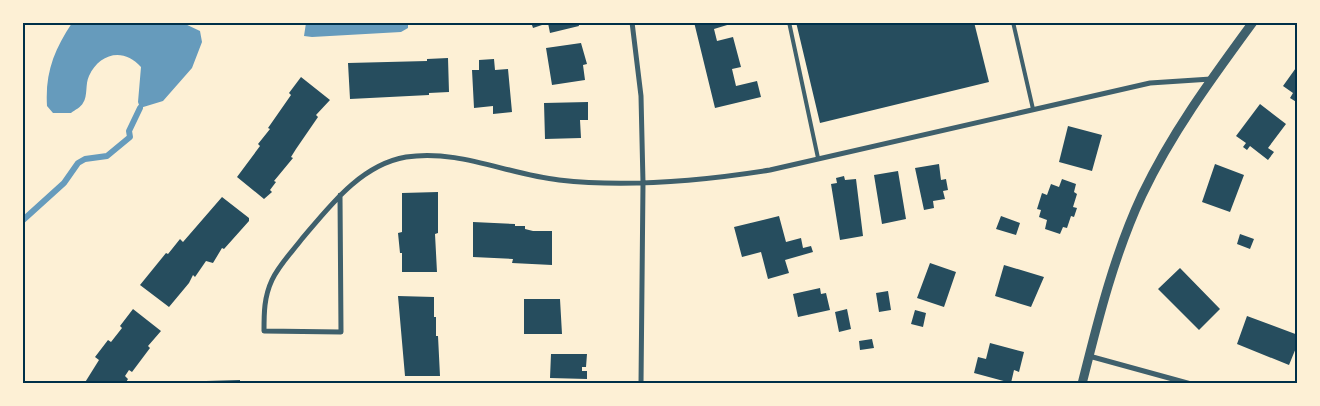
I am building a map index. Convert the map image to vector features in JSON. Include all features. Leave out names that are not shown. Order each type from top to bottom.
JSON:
[{"type":"street","points":[[632,22],[640,96],[643,183],[641,384]]},
{"type":"street","points":[[1082,384],[1107,288],[1142,196],[1180,124],[1253,22]]},
{"type":"street","points":[[340,195],[341,332],[264,331],[264,306],[272,278],[283,263],[340,195],[364,175],[383,164],[404,158],[430,154],[460,157],[556,180],[591,183],[643,183],[731,176],[1150,83],[1211,79]]},
{"type":"street","points":[[1089,356],[1191,384]]},
{"type":"lane","points":[[789,22],[818,158]]},
{"type":"lane","points":[[1013,22],[1033,109]]},
{"type":"water","points":[[72,23],[183,23],[200,31],[202,42],[192,68],[163,101],[140,108],[138,102],[141,67],[127,57],[112,55],[99,62],[93,68],[88,79],[85,100],[81,106],[71,113],[53,113],[47,106],[49,72],[60,43]]},
{"type":"water","points":[[306,23],[408,23],[408,28],[401,32],[312,37],[304,36]]},
{"type":"building","points":[[531,22],[578,22],[579,26],[550,33],[548,23],[533,28]]},
{"type":"building","points":[[694,22],[737,22],[714,29],[717,41],[733,37],[741,67],[732,69],[736,86],[757,81],[761,97],[715,108]]},
{"type":"building","points":[[796,22],[974,22],[989,82],[820,123]]},
{"type":"building","points":[[581,43],[587,64],[583,65],[585,80],[552,85],[546,48]]},
{"type":"building","points":[[448,58],[449,92],[429,93],[429,95],[350,99],[348,63],[427,61],[427,59]]},
{"type":"building","points":[[494,59],[495,70],[508,69],[512,112],[493,114],[493,106],[474,108],[472,70],[479,70],[479,60]]},
{"type":"building","points":[[1298,65],[1298,103],[1290,98],[1293,93],[1283,86]]},
{"type":"building","points":[[301,77],[330,100],[316,115],[318,117],[291,157],[293,158],[274,181],[276,182],[270,190],[272,192],[264,199],[237,177],[260,146],[258,144],[270,129],[268,128]]},
{"type":"building","points":[[588,102],[588,120],[580,120],[581,138],[545,139],[544,103]]},
{"type":"building","points":[[1260,104],[1286,124],[1268,148],[1274,152],[1268,160],[1250,146],[1247,150],[1243,147],[1246,143],[1236,136]]},
{"type":"building","points":[[1068,126],[1102,135],[1092,171],[1059,162]]},
{"type":"building","points":[[939,164],[941,180],[946,179],[948,190],[943,191],[945,199],[933,201],[934,208],[924,210],[915,168]]},
{"type":"building","points":[[1215,164],[1244,175],[1230,212],[1202,202]]},
{"type":"building","points":[[898,171],[906,219],[882,224],[874,175]]},
{"type":"building","points":[[844,176],[845,180],[856,179],[863,236],[840,240],[831,184],[837,183],[836,178]]},
{"type":"building","points":[[1062,179],[1076,184],[1074,192],[1077,194],[1073,207],[1077,208],[1074,217],[1071,216],[1067,228],[1063,227],[1060,234],[1045,229],[1047,220],[1039,217],[1041,210],[1037,209],[1042,193],[1047,195],[1051,184],[1059,187]]},
{"type":"building","points":[[438,192],[438,233],[435,234],[437,272],[402,272],[402,253],[400,253],[398,233],[402,232],[402,193]]},
{"type":"building","points":[[222,197],[249,218],[249,221],[224,249],[222,248],[213,263],[206,261],[169,307],[140,285],[166,253],[168,254],[180,239],[183,242]]},
{"type":"building","points":[[779,216],[786,242],[801,238],[803,248],[811,246],[813,252],[785,260],[789,273],[768,279],[761,252],[742,257],[734,227]]},
{"type":"building","points":[[1001,216],[1020,223],[1016,235],[996,229]]},
{"type":"building","points":[[473,222],[515,224],[515,226],[525,226],[525,229],[533,231],[552,231],[552,265],[512,263],[513,259],[473,257]]},
{"type":"building","points":[[1240,234],[1254,239],[1250,249],[1237,244]]},
{"type":"building","points":[[930,263],[956,272],[944,307],[917,298]]},
{"type":"building","points":[[1004,265],[1044,277],[1031,307],[995,296]]},
{"type":"building","points":[[1180,268],[1220,309],[1199,330],[1158,289]]},
{"type":"building","points":[[820,288],[821,294],[826,293],[830,310],[798,317],[793,294]]},
{"type":"building","points":[[888,291],[891,310],[879,312],[876,293]]},
{"type":"building","points":[[398,296],[434,297],[434,317],[436,317],[436,336],[438,336],[440,376],[405,376]]},
{"type":"building","points":[[524,299],[560,299],[562,334],[524,334]]},
{"type":"building","points":[[133,309],[161,331],[148,346],[150,348],[132,372],[129,370],[125,376],[128,379],[125,384],[84,384],[99,360],[95,357],[108,340],[111,342]]},
{"type":"building","points":[[847,309],[851,329],[839,332],[835,312]]},
{"type":"building","points":[[915,310],[926,313],[923,327],[911,324]]},
{"type":"building","points":[[1247,316],[1298,335],[1298,343],[1289,365],[1237,344]]},
{"type":"building","points":[[872,339],[874,348],[860,350],[859,341]]},
{"type":"building","points":[[990,343],[1024,352],[1019,372],[1014,370],[1011,383],[974,373],[978,357],[986,359]]},
{"type":"building","points":[[551,354],[587,354],[586,367],[582,367],[582,371],[587,371],[587,379],[550,378]]},
{"type":"building","points":[[240,380],[240,384],[206,384],[206,381]]},
{"type":"waterway","points":[[22,221],[64,183],[78,163],[85,159],[107,156],[130,137],[129,131],[140,108]]}]
